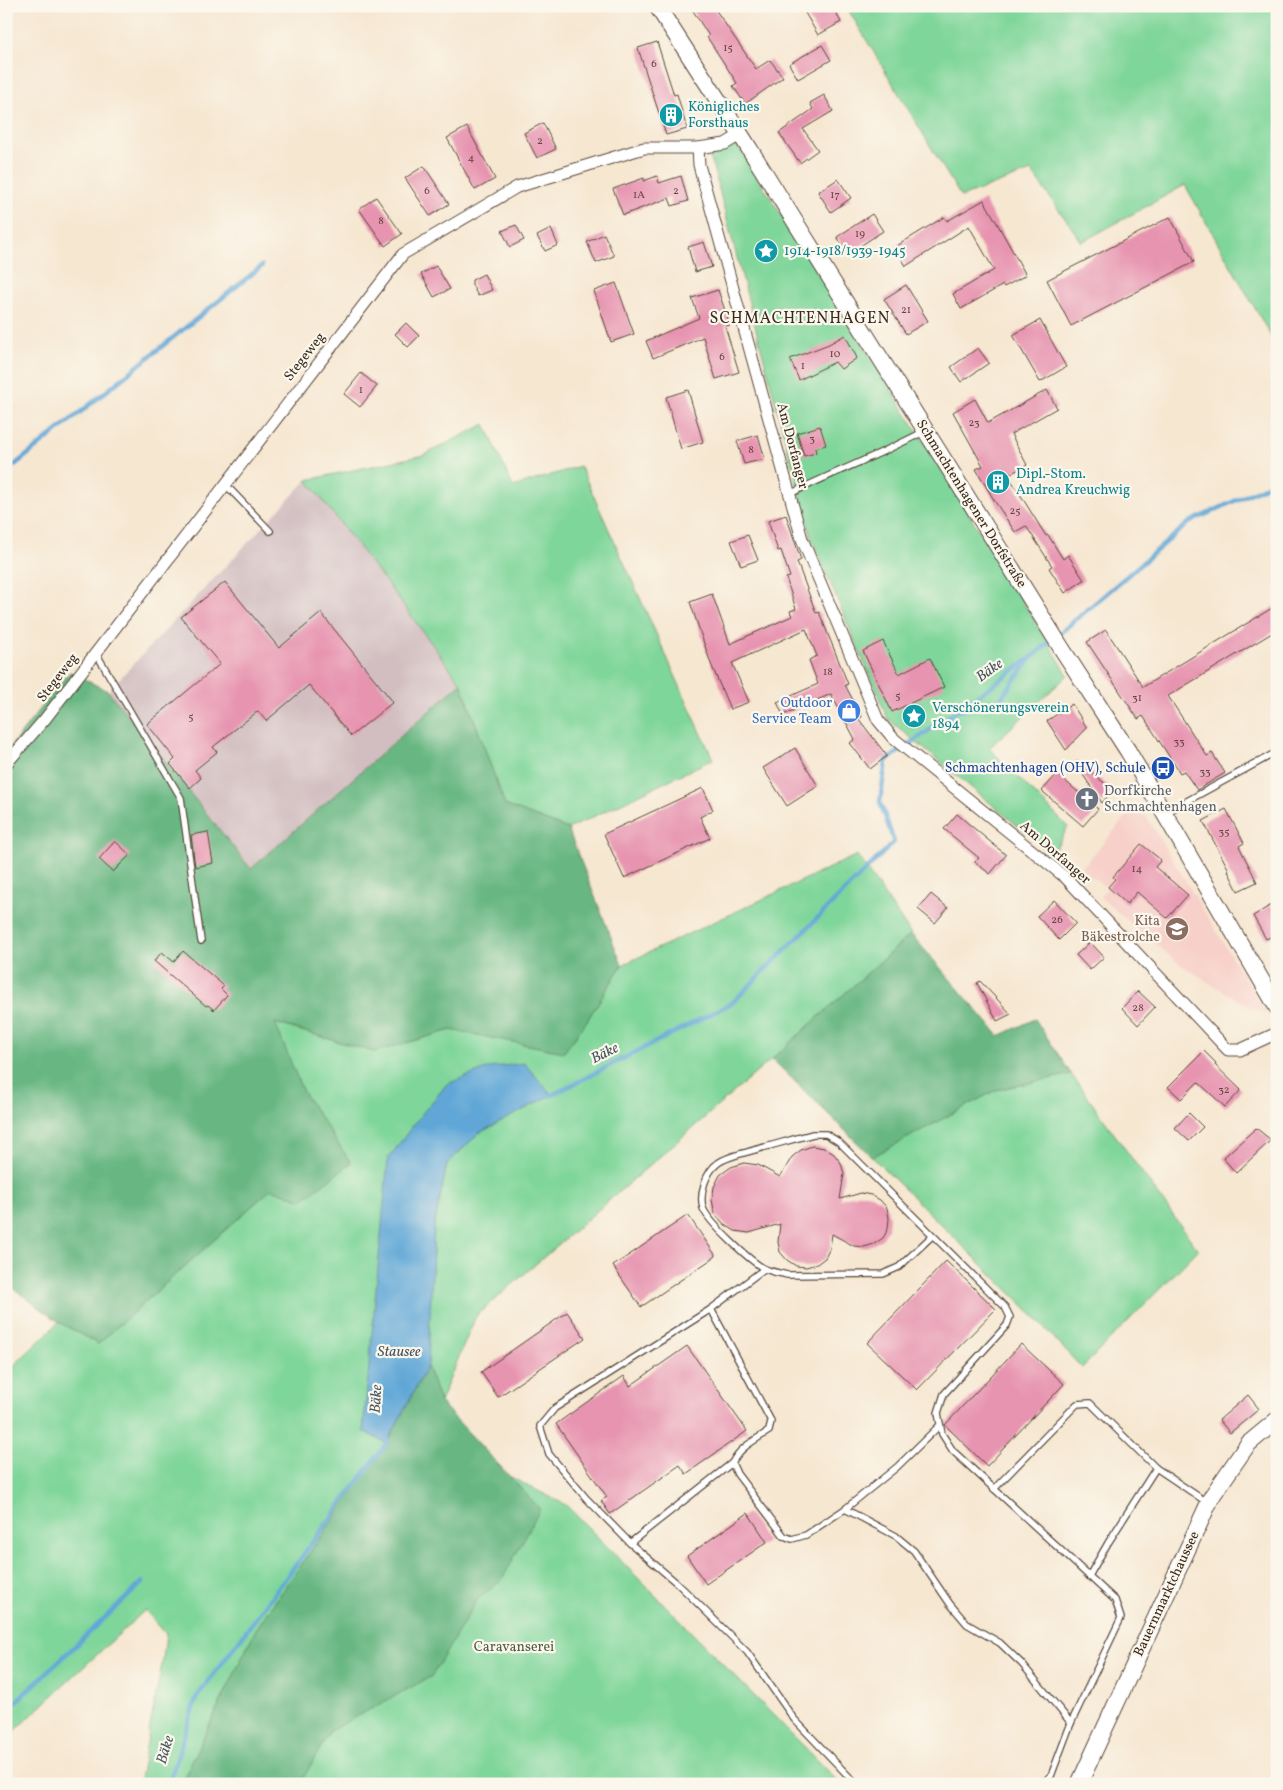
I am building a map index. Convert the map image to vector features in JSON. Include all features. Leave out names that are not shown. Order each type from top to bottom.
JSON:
[{"type":"main road","name":"Schmachtenhagener Dorfstraße","points":[[657,6],[740,134],[1062,649],[1128,751],[1277,1007]]},
{"type":"main road","name":"Bauernmarktchaussee","points":[[1079,1784],[1209,1503],[1248,1444],[1277,1420]]},
{"type":"street","name":"Stegeweg","points":[[6,764],[45,720],[403,254],[517,187],[644,148],[698,148],[725,144],[740,134]]},
{"type":"street","name":"Am Dorfanger","points":[[698,148],[699,165],[802,539],[878,720],[893,738],[1066,878],[1228,1050],[1240,1050],[1277,1032]]},
{"type":"lane","points":[[790,494],[835,472],[891,449],[925,431]]},
{"type":"lane","points":[[226,486],[270,531]]},
{"type":"lane","points":[[96,653],[181,798],[201,941]]},
{"type":"lane","points":[[1166,814],[1277,752]]},
{"type":"lane","points":[[932,1236],[899,1268],[883,1274],[787,1275],[764,1269],[747,1257],[709,1217],[704,1209],[704,1186],[709,1174],[718,1163],[731,1157],[813,1134],[826,1134],[839,1142],[1005,1307],[1010,1318],[1007,1325],[944,1394],[938,1413],[942,1434],[953,1451],[1115,1600],[1121,1618],[1071,1723],[1051,1776],[1042,1784]]},
{"type":"lane","points":[[764,1269],[711,1309],[555,1408],[540,1426],[549,1454],[586,1498],[747,1652],[794,1719],[856,1784]]},
{"type":"lane","points":[[630,1542],[732,1463],[736,1454],[745,1446],[769,1431],[771,1422],[711,1309]]},
{"type":"lane","points":[[994,1489],[1077,1404],[1090,1403],[1156,1468],[1209,1503]]},
{"type":"lane","points":[[732,1463],[737,1474],[775,1525],[784,1536],[792,1539],[806,1536],[845,1509],[897,1467],[940,1425]]},
{"type":"lane","points":[[1089,1576],[1156,1468]]},
{"type":"lane","points":[[845,1509],[896,1536],[914,1551],[950,1604],[967,1624],[1000,1643],[1022,1664],[1071,1723]]},
{"type":"shaded area","points":[[307,480],[461,683],[251,869],[108,691]]},
{"type":"shaded area","name":"Kita Bäkestrolche","points":[[1138,803],[1268,1016],[1217,988],[1177,962],[1100,897],[1107,888],[1081,869]]},
{"type":"green space","points":[[846,6],[1277,6],[1277,347],[1185,185],[1082,242],[1031,171],[961,197]]},
{"type":"green space","points":[[736,143],[1068,675],[989,748],[1068,827],[1052,854],[888,719],[812,540],[709,152]]},
{"type":"green space","points":[[485,424],[513,487],[580,466],[713,759],[568,829],[505,805],[461,683],[307,480],[424,455]]},
{"type":"green space","points":[[70,672],[108,691],[251,869],[461,683],[505,805],[568,829],[622,965],[586,1022],[564,1052],[451,1030],[374,1052],[275,1023],[303,1092],[351,1163],[302,1200],[271,1189],[98,1344],[59,1322],[6,1283],[6,752]]},
{"type":"green space","points":[[857,855],[911,934],[772,1059],[476,1316],[440,1402],[427,1366],[434,1227],[447,1164],[479,1133],[552,1094],[443,1088],[363,1430],[387,1443],[256,1629],[181,1784],[139,1784],[166,1634],[145,1610],[6,1739],[6,1373],[59,1322],[98,1344],[271,1189],[351,1163],[303,1092],[274,1023],[374,1052],[451,1030],[564,1052],[586,1022],[622,965]]},
{"type":"green space","points":[[911,934],[999,1036],[1035,1019],[1071,1074],[996,1090],[872,1157],[772,1059]]},
{"type":"green space","points":[[1071,1074],[1198,1250],[1082,1368],[1023,1305],[872,1157],[996,1090]]},
{"type":"green space","points":[[427,1366],[440,1402],[540,1509],[502,1580],[477,1600],[432,1676],[330,1731],[300,1784],[181,1784],[256,1629],[387,1443]]},
{"type":"green space","name":"Caravanserei","points":[[485,1464],[566,1505],[841,1784],[267,1784]]},
{"type":"water","name":"Stausee","points":[[524,1063],[552,1095],[479,1133],[447,1164],[434,1227],[428,1364],[387,1443],[363,1431],[388,1159],[447,1084],[489,1068]]},
{"type":"building","points":[[690,6],[713,6],[756,69],[770,60],[783,77],[745,104],[733,86],[737,83],[707,37],[709,36]]},
{"type":"building","points":[[801,6],[832,6],[841,22],[818,35]]},
{"type":"building","points":[[657,42],[674,95],[677,94],[687,129],[666,135],[638,48]]},
{"type":"building","points":[[822,45],[831,60],[798,79],[789,64]]},
{"type":"building","points":[[824,95],[833,111],[803,129],[818,150],[800,163],[779,133],[813,109],[810,103]]},
{"type":"building","points":[[543,123],[556,149],[537,158],[524,133]]},
{"type":"building","points":[[467,127],[495,179],[475,190],[447,138]]},
{"type":"building","points":[[424,166],[449,204],[430,216],[405,178]]},
{"type":"building","points":[[657,176],[659,183],[681,176],[688,201],[672,206],[669,198],[623,215],[613,189],[644,178],[644,181]]},
{"type":"building","points":[[838,179],[851,198],[831,212],[818,192]]},
{"type":"building","points":[[376,197],[402,234],[385,246],[359,209]]},
{"type":"building","points":[[984,200],[1026,275],[1004,287],[1003,285],[961,309],[953,294],[994,270],[969,226],[906,266],[895,247],[944,217],[947,221]]},
{"type":"building","points":[[872,214],[883,231],[848,254],[837,237]]},
{"type":"building","points":[[1170,217],[1194,262],[1071,326],[1047,280]]},
{"type":"building","points":[[516,225],[524,240],[510,247],[502,231]]},
{"type":"building","points":[[551,229],[558,245],[545,251],[537,236]]},
{"type":"building","points":[[604,234],[614,256],[596,263],[587,242]]},
{"type":"building","points":[[704,242],[712,267],[695,272],[688,247]]},
{"type":"building","points":[[436,266],[450,289],[434,297],[421,274]]},
{"type":"building","points":[[484,274],[492,290],[478,296],[472,285],[472,280]]},
{"type":"building","points":[[616,283],[634,334],[611,342],[594,291]]},
{"type":"building","points":[[906,285],[928,321],[906,334],[884,299]]},
{"type":"building","points":[[718,290],[730,325],[725,326],[739,372],[716,379],[703,337],[653,358],[646,341],[699,318],[692,298]]},
{"type":"building","points":[[1040,320],[1066,367],[1040,382],[1013,335]]},
{"type":"building","points":[[406,323],[419,336],[408,347],[395,334]]},
{"type":"building","points":[[845,335],[857,358],[841,369],[835,362],[799,380],[790,359],[829,344]]},
{"type":"building","points":[[978,348],[989,363],[961,382],[951,367]]},
{"type":"building","points":[[361,373],[377,386],[360,407],[344,394]]},
{"type":"building","points":[[688,390],[703,442],[681,449],[666,397]]},
{"type":"building","points":[[1047,390],[1057,408],[1011,434],[1027,465],[1008,475],[1046,536],[1048,535],[1063,559],[1068,555],[1084,580],[1065,593],[1049,568],[1052,566],[1026,526],[1015,532],[994,500],[976,469],[983,466],[953,412],[975,399],[988,423]]},
{"type":"building","points":[[820,426],[826,445],[815,448],[816,453],[804,456],[797,433]]},
{"type":"building","points":[[758,435],[765,459],[744,464],[737,441]]},
{"type":"building","points":[[786,515],[801,560],[797,562],[816,613],[819,612],[848,684],[845,685],[862,717],[858,718],[887,756],[870,769],[850,743],[855,739],[831,694],[783,715],[777,702],[818,684],[809,660],[817,656],[806,629],[732,663],[749,702],[730,709],[711,664],[690,602],[712,594],[730,644],[792,616],[790,611],[796,609],[786,578],[790,577],[781,550],[778,551],[768,521]]},
{"type":"building","points":[[748,535],[758,560],[741,566],[731,541]]},
{"type":"building","points":[[225,582],[279,648],[321,613],[393,702],[351,736],[309,685],[266,721],[258,711],[213,747],[217,752],[195,770],[201,778],[190,788],[170,764],[175,759],[147,724],[220,664],[181,617]]},
{"type":"building","points":[[1277,605],[1277,630],[1168,696],[1207,756],[1212,753],[1225,773],[1197,790],[1184,771],[1180,773],[1143,716],[1138,719],[1087,642],[1106,630],[1143,687]]},
{"type":"building","points":[[883,641],[899,674],[930,658],[944,687],[892,712],[863,651]]},
{"type":"building","points":[[1072,704],[1087,728],[1066,750],[1047,721]]},
{"type":"building","points":[[795,748],[818,786],[787,806],[763,768]]},
{"type":"building","points":[[1077,761],[1113,790],[1102,803],[1075,763]]},
{"type":"building","points":[[1057,774],[1098,809],[1083,826],[1042,791]]},
{"type":"building","points":[[703,788],[713,810],[700,817],[710,838],[624,878],[604,834]]},
{"type":"building","points":[[1226,809],[1244,843],[1239,846],[1257,882],[1238,891],[1203,821]]},
{"type":"building","points":[[957,814],[1006,855],[990,874],[975,862],[979,858],[944,829]]},
{"type":"building","points":[[208,832],[213,863],[195,867],[191,835]]},
{"type":"building","points":[[115,841],[130,855],[113,872],[99,859]]},
{"type":"building","points":[[1141,844],[1161,860],[1155,867],[1188,895],[1167,918],[1137,892],[1127,904],[1108,887],[1115,879],[1113,877]]},
{"type":"building","points":[[931,894],[948,908],[935,923],[918,909]]},
{"type":"building","points":[[1054,900],[1076,923],[1059,940],[1037,916]]},
{"type":"building","points":[[1273,904],[1277,911],[1277,934],[1266,939],[1253,916]]},
{"type":"building","points":[[1090,942],[1104,957],[1090,970],[1076,955]]},
{"type":"building","points":[[183,951],[224,986],[221,989],[227,995],[214,1010],[208,1005],[206,1006],[154,961],[162,952],[174,962]]},
{"type":"building","points":[[980,981],[1011,1014],[997,1021],[977,983]]},
{"type":"building","points":[[1138,991],[1155,1007],[1138,1025],[1122,1008]]},
{"type":"building","points":[[1204,1051],[1216,1063],[1215,1065],[1241,1090],[1225,1107],[1198,1082],[1181,1099],[1168,1087]]},
{"type":"building","points":[[1189,1113],[1203,1127],[1189,1141],[1175,1128]]},
{"type":"building","points":[[1256,1128],[1271,1140],[1236,1173],[1223,1158]]},
{"type":"building","points":[[812,1146],[824,1148],[834,1154],[841,1163],[844,1174],[840,1199],[861,1193],[871,1195],[880,1200],[887,1208],[889,1218],[888,1229],[883,1238],[874,1244],[864,1247],[854,1246],[832,1234],[830,1248],[825,1258],[817,1264],[806,1267],[796,1266],[780,1252],[778,1242],[780,1224],[749,1233],[735,1231],[724,1224],[715,1214],[712,1200],[714,1187],[720,1175],[731,1167],[744,1163],[758,1165],[780,1177],[792,1157],[801,1150]]},
{"type":"building","points":[[688,1215],[716,1256],[641,1307],[613,1266]]},
{"type":"building","points":[[946,1261],[996,1309],[917,1390],[867,1343]]},
{"type":"building","points":[[567,1312],[585,1338],[498,1397],[481,1372]]},
{"type":"building","points":[[1021,1344],[1064,1384],[987,1466],[945,1425]]},
{"type":"building","points":[[687,1346],[747,1431],[686,1474],[680,1465],[610,1514],[601,1501],[607,1497],[556,1424],[624,1376],[630,1386]]},
{"type":"building","points":[[1248,1395],[1259,1409],[1230,1433],[1219,1420]]},
{"type":"building","points":[[748,1513],[767,1542],[706,1584],[687,1556]]},
{"type":"waterway","points":[[6,472],[262,266]]},
{"type":"waterway","name":"Bäke","points":[[546,1095],[552,1095],[732,1003],[894,842],[880,802],[886,761],[1032,657],[1190,522],[1277,481]]},
{"type":"waterway","points":[[959,711],[997,703],[1029,661]]},
{"type":"waterway","name":"Bäke","points":[[169,1784],[196,1698],[387,1443],[387,1437]]},
{"type":"waterway","points":[[6,1711],[143,1582]]},
{"type":"place","name":"Königliches Forsthaus","points":[[671,115]]},
{"type":"place","name":"1914-1918/1939-1945","points":[[766,251]]},
{"type":"place","name":"Dipl.-Stom. Andrea Kreuchwig","points":[[998,482]]},
{"type":"place","name":"Outdoor Service Team","points":[[849,711]]},
{"type":"place","name":"Verschönerungsverein 1894","points":[[914,716]]},
{"type":"place","name":"Schmachtenhagen (OHV), Schule","points":[[1163,768]]},
{"type":"place","name":"Dorfkirche Schmachtenhagen","points":[[1087,799]]},
{"type":"place","name":"Kita Bäkestrolche","points":[[1177,929]]},
{"type":"district","name":"SCHMACHTENHAGEN","points":[[800,319]]}]
